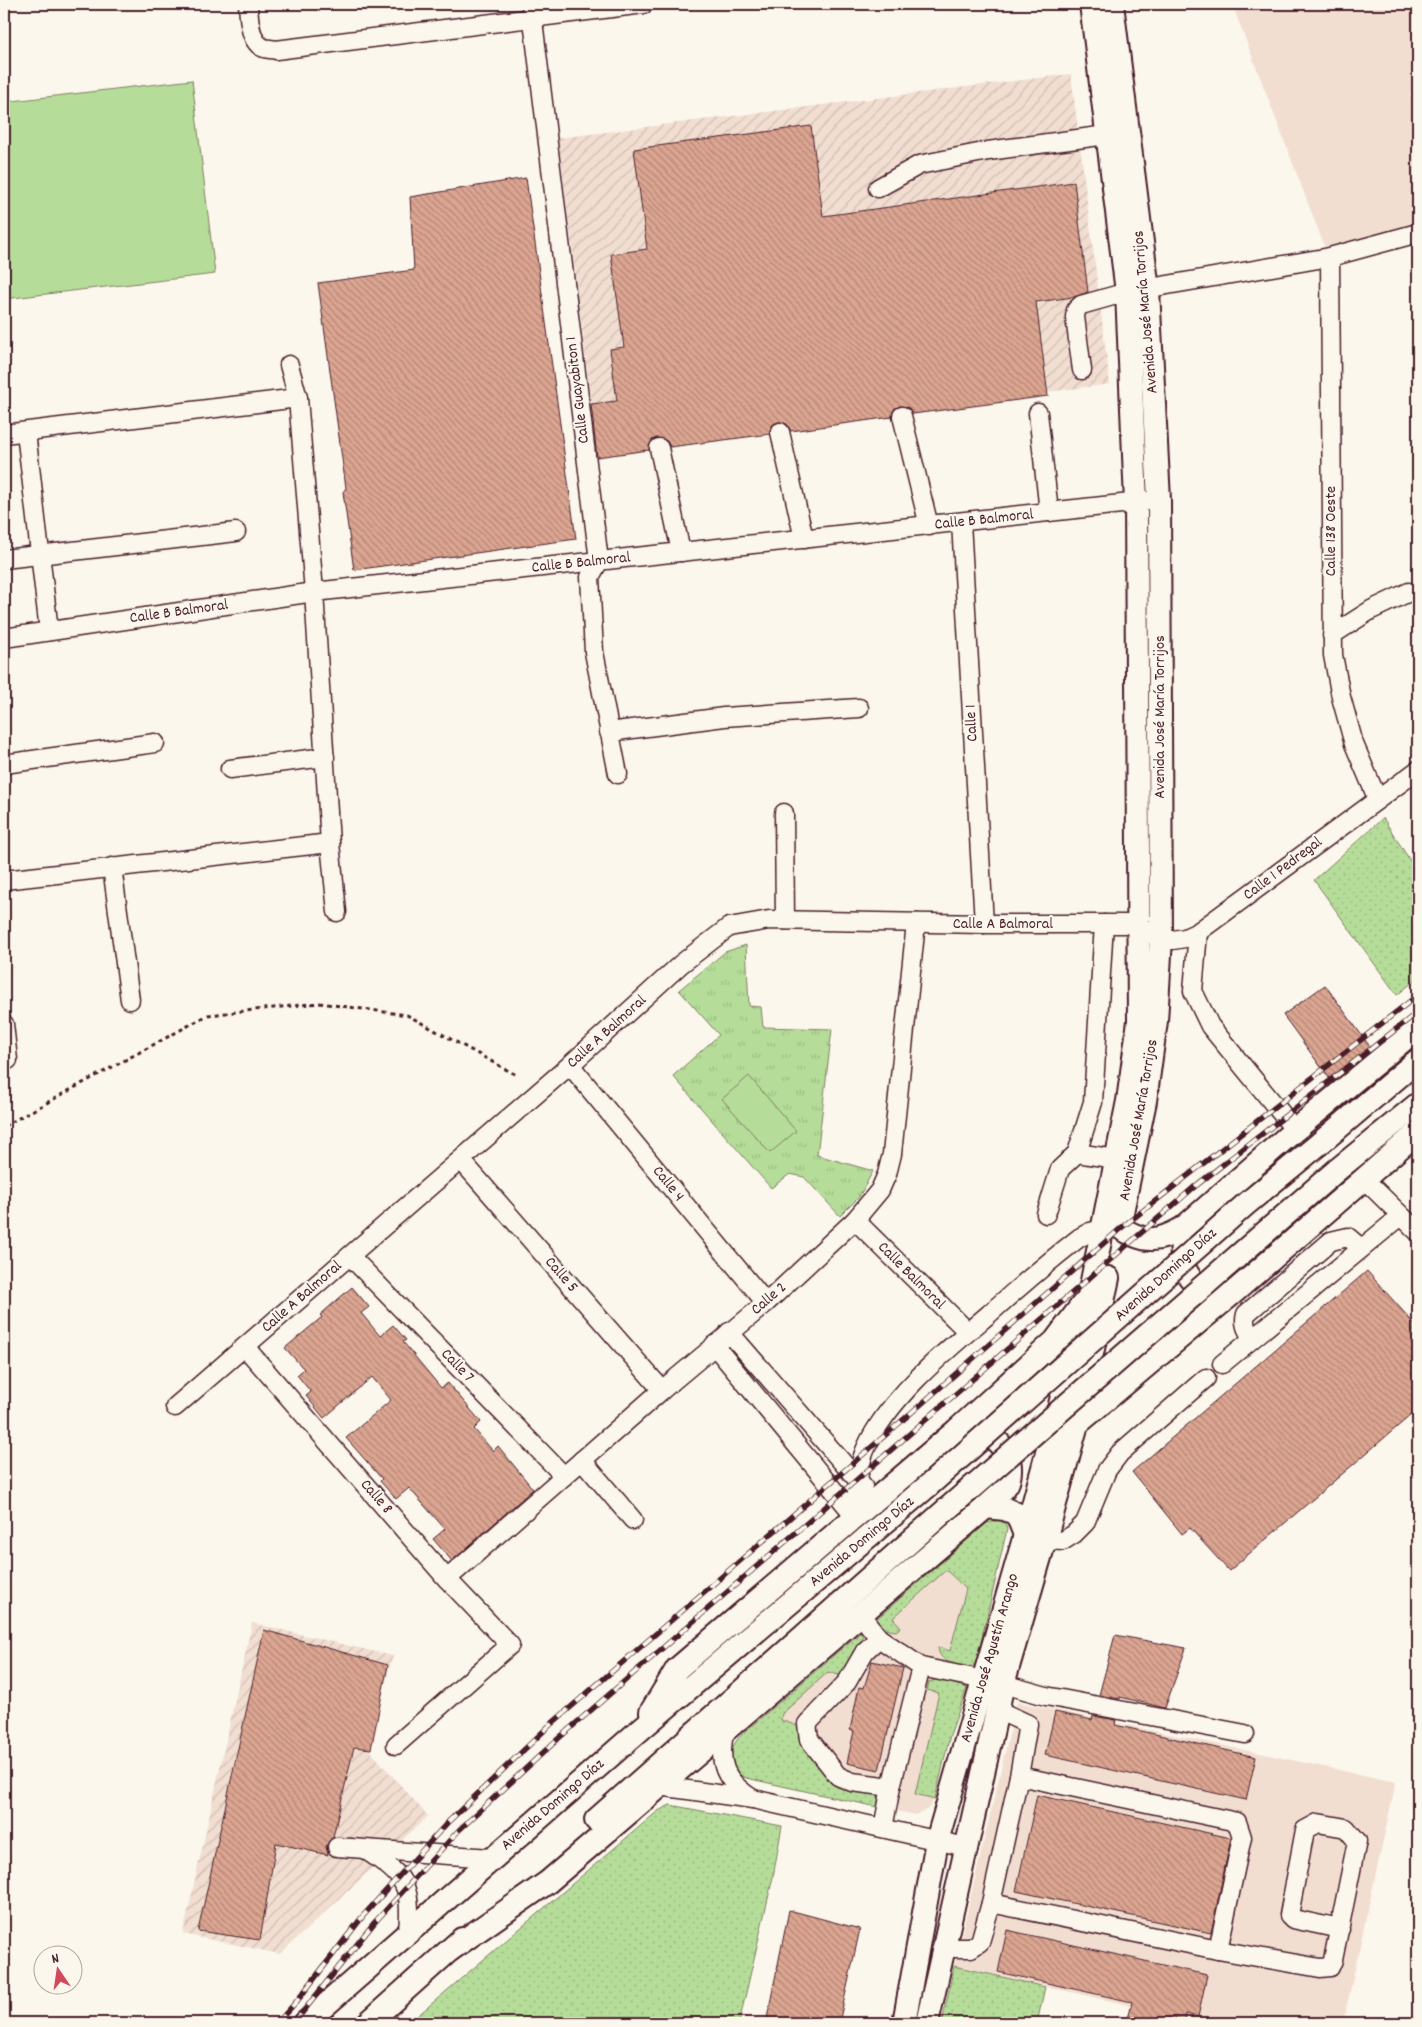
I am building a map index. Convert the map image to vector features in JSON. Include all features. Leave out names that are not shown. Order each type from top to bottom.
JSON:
[{"type":"main road","name":"Avenida José María Torrijos","points":[[1091,4],[1106,135],[1137,291],[1136,502],[1140,929],[1139,1021],[1128,1100],[1125,1161]]},
{"type":"main road","name":"Avenida José María Torrijos","points":[[1077,1424],[1111,1228],[1125,1161],[1145,1101],[1156,1021],[1161,938],[1160,500],[1137,291],[1112,4]]},
{"type":"main road","points":[[1111,1228],[1151,1240],[1168,1237],[1183,1228],[1295,1130],[1418,1028]]},
{"type":"main road","name":"Avenida Domingo Díaz","points":[[305,2023],[491,1858],[929,1485],[1245,1205],[1418,1060]]},
{"type":"main road","name":"Avenida Domingo Díaz","points":[[368,2023],[947,1508],[1337,1170],[1418,1104]]},
{"type":"main road","points":[[1077,1424],[1234,1292],[1418,1132]]},
{"type":"main road","name":"Avenida José María Torrijos","points":[[1089,1296],[1111,1228]]},
{"type":"main road","points":[[1183,1228],[1180,1256],[1185,1272],[1198,1286],[1217,1293],[1234,1292]]},
{"type":"main road","points":[[641,1729],[677,1669],[957,1430],[1055,1341],[1089,1296]]},
{"type":"main road","name":"Avenida José Agustín Arango","points":[[904,2023],[937,1841],[993,1683],[1035,1538],[1089,1296]]},
{"type":"main road","name":"Avenida José Agustín Arango","points":[[1035,1538],[1077,1424]]},
{"type":"main road","points":[[450,1950],[548,1882],[986,1507],[1008,1483],[1011,1466],[1005,1450],[994,1438],[985,1434],[977,1431],[957,1430]]},
{"type":"main road","points":[[986,1507],[1005,1509],[1017,1514],[1035,1538]]},
{"type":"main road","name":"Avenida José Agustín Arango","points":[[927,2023],[997,1710],[993,1683]]},
{"type":"main road","points":[[930,1882],[930,1934],[935,1945],[943,1948]]},
{"type":"street","points":[[248,4],[250,28],[255,39],[263,48],[276,50],[532,10],[644,4]]},
{"type":"street","name":"Calle Guayabiton 1","points":[[532,10],[599,561],[590,577],[590,608],[594,652],[618,774]]},
{"type":"street","points":[[878,188],[919,165],[988,151],[1106,135]]},
{"type":"street","points":[[1082,370],[1076,310],[1081,305],[1137,291],[1330,257],[1418,233]]},
{"type":"street","name":"Calle 138 Oeste","points":[[1330,257],[1332,655],[1354,744],[1377,798]]},
{"type":"street","points":[[289,365],[298,398],[314,592],[330,843],[337,912]]},
{"type":"street","points":[[4,434],[298,398]]},
{"type":"street","points":[[1038,413],[1050,512]]},
{"type":"street","points":[[902,416],[929,526]]},
{"type":"street","points":[[26,432],[49,631]]},
{"type":"street","points":[[780,432],[804,539]]},
{"type":"street","points":[[659,448],[681,552]]},
{"type":"street","name":"Calle B Balmoral","points":[[4,638],[314,592],[1160,500]]},
{"type":"street","name":"Calle 1","points":[[960,522],[984,924]]},
{"type":"street","points":[[4,558],[236,532]]},
{"type":"street","points":[[1332,635],[1371,610],[1409,592]]},
{"type":"street","points":[[610,732],[724,716],[859,708]]},
{"type":"street","points":[[4,764],[155,743]]},
{"type":"street","points":[[230,769],[325,757]]},
{"type":"street","name":"Calle 1 Pedregal","points":[[1140,929],[1161,938],[1173,940],[1185,938],[1198,932],[1377,798],[1418,770]]},
{"type":"street","points":[[784,813],[785,920]]},
{"type":"street","points":[[4,880],[330,843]]},
{"type":"street","points":[[112,867],[130,1000]]},
{"type":"street","name":"Calle A Balmoral","points":[[175,1407],[570,1065],[681,964],[729,927],[769,920],[785,920],[984,924],[1128,924],[1140,929]]},
{"type":"street","name":"Calle 2","points":[[447,1579],[729,1332],[766,1303],[855,1220],[880,1190],[887,1174],[892,1154],[916,923]]},
{"type":"street","points":[[1046,1214],[1060,1169],[1077,1153],[1093,1102],[1104,924]]},
{"type":"street","points":[[1198,932],[1193,991],[1210,1026],[1295,1130]]},
{"type":"street","points":[[4,1024],[8,1060]]},
{"type":"street","name":"Calle 4","points":[[570,1065],[766,1303]]},
{"type":"street","points":[[1077,1153],[1125,1161]]},
{"type":"street","name":"Calle 5","points":[[461,1160],[662,1390]]},
{"type":"street","points":[[1364,1179],[1418,1232]]},
{"type":"street","points":[[1222,1364],[1400,1216]]},
{"type":"street","name":"Calle Balmoral","points":[[855,1220],[967,1331]]},
{"type":"street","points":[[855,1516],[858,1480],[865,1449],[883,1418],[915,1382],[967,1331],[1079,1238],[1090,1232],[1111,1228]]},
{"type":"street","points":[[1252,1338],[1246,1329],[1244,1320],[1246,1314],[1331,1241],[1348,1237],[1362,1248]]},
{"type":"street","name":"Calle 7","points":[[350,1256],[564,1476]]},
{"type":"street","points":[[729,1332],[874,1500]]},
{"type":"street","points":[[714,1345],[855,1516]]},
{"type":"street","name":"Calle 8","points":[[245,1346],[447,1579],[510,1645],[396,1745]]},
{"type":"street","points":[[1035,1538],[1063,1540],[1074,1534],[1085,1523],[1107,1470],[1120,1454],[1206,1378]]},
{"type":"street","points":[[582,1460],[633,1520]]},
{"type":"street","points":[[860,1614],[879,1638],[921,1667],[1046,1696],[1245,1734]]},
{"type":"street","points":[[879,1638],[865,1651],[847,1682],[808,1724],[809,1739],[838,1776],[852,1782],[891,1787]]},
{"type":"street","points":[[883,1828],[891,1787],[921,1667]]},
{"type":"street","points":[[831,1767],[870,1776],[878,1776],[884,1770],[903,1693],[916,1688]]},
{"type":"street","points":[[943,1948],[971,1948],[980,1942],[991,1903],[1019,1776],[1028,1724],[997,1710]]},
{"type":"street","points":[[725,1730],[721,1746],[722,1762],[728,1778],[739,1790],[753,1799]]},
{"type":"street","points":[[1019,1776],[1237,1822],[1242,1837],[1218,1950]]},
{"type":"street","points":[[659,1786],[753,1799],[966,1848]]},
{"type":"street","points":[[991,1903],[1218,1950],[1320,1968],[1330,1967],[1340,1928],[1357,1841],[1346,1828],[1318,1823],[1304,1830],[1289,1915],[1293,1919],[1340,1928]]},
{"type":"street","points":[[337,1847],[491,1858]]},
{"type":"street","points":[[366,1850],[390,1866],[402,1880],[410,1900],[408,1932]]},
{"type":"path","points":[[4,1126],[208,1015],[319,1003],[407,1015],[518,1076]]},
{"type":"shaded area","points":[[1232,4],[1418,4],[1418,91],[1410,93],[1418,116],[1418,222],[1327,253]]},
{"type":"shaded area","points":[[1071,74],[1110,384],[597,449],[558,138]]},
{"type":"shaded area","points":[[999,1520],[1005,1523],[1007,1529],[989,1613],[976,1664],[950,1735],[935,1799],[928,1809],[915,1815],[746,1778],[731,1750],[741,1735],[987,1523]]},
{"type":"shaded area","points":[[252,1623],[393,1656],[366,1746],[428,1816],[280,1954],[183,1934]]},
{"type":"shaded area","points":[[1017,1702],[1396,1782],[1343,2023],[1209,2023],[954,1966]]},
{"type":"green space","points":[[192,80],[215,274],[4,299],[4,102]]},
{"type":"green space","points":[[1383,818],[1418,873],[1418,978],[1397,995],[1314,880]]},
{"type":"green space","points":[[746,945],[749,1006],[761,1007],[763,1027],[832,1029],[817,1155],[873,1171],[859,1197],[840,1216],[804,1177],[790,1174],[771,1188],[673,1076],[719,1035],[679,990],[725,952]]},
{"type":"green space","points":[[749,1076],[796,1131],[770,1153],[722,1099]]},
{"type":"green space","points":[[999,1520],[1005,1523],[1007,1529],[976,1664],[968,1668],[953,1664],[945,1660],[939,1652],[938,1647],[950,1651],[966,1589],[946,1570],[893,1618],[901,1627],[896,1631],[879,1625],[875,1620],[987,1523]]},
{"type":"green space","points":[[861,1632],[862,1643],[860,1649],[842,1676],[828,1672],[782,1714],[781,1720],[800,1727],[805,1746],[835,1784],[877,1793],[879,1796],[877,1807],[746,1778],[739,1774],[731,1764],[730,1759],[733,1747],[741,1735]]},
{"type":"green space","points":[[943,1680],[967,1688],[950,1735],[935,1799],[915,1794],[939,1693],[927,1690],[929,1682]]},
{"type":"green space","points":[[670,1805],[782,1826],[773,1877],[739,2023],[409,2023],[658,1811]]},
{"type":"green space","points":[[954,1966],[1045,1987],[1037,2023],[942,2023]]},
{"type":"building","points":[[811,126],[823,216],[1074,182],[1088,292],[1074,297],[1036,302],[1048,396],[913,414],[909,408],[900,406],[894,409],[892,417],[791,431],[787,424],[778,422],[772,425],[770,434],[670,447],[667,441],[657,438],[652,440],[649,450],[597,457],[591,404],[617,401],[610,349],[624,347],[611,254],[647,249],[634,149]]},
{"type":"building","points":[[526,178],[576,539],[354,570],[343,492],[346,488],[318,283],[414,270],[410,197]]},
{"type":"building","points":[[1325,985],[1371,1048],[1329,1078],[1283,1015]]},
{"type":"building","points":[[1367,1271],[1418,1328],[1418,1409],[1229,1571],[1190,1528],[1182,1534],[1132,1472]]},
{"type":"building","points":[[352,1287],[369,1307],[361,1313],[380,1336],[393,1325],[406,1340],[403,1342],[441,1388],[448,1383],[481,1422],[474,1429],[493,1451],[498,1446],[533,1489],[452,1561],[433,1539],[445,1529],[409,1488],[396,1499],[380,1481],[382,1479],[346,1438],[391,1400],[372,1377],[324,1418],[306,1396],[311,1392],[297,1375],[304,1369],[285,1348],[322,1317],[320,1315]]},
{"type":"building","points":[[264,1630],[388,1665],[371,1749],[354,1747],[333,1837],[326,1846],[328,1855],[276,1843],[260,1940],[198,1931]]},
{"type":"building","points":[[1115,1635],[1186,1648],[1165,1708],[1120,1697],[1120,1699],[1099,1695]]},
{"type":"building","points":[[872,1661],[903,1668],[879,1770],[847,1763],[854,1731],[850,1730],[859,1687],[864,1688]]},
{"type":"building","points":[[1055,1712],[1092,1720],[1093,1716],[1116,1720],[1115,1725],[1256,1757],[1246,1800],[1045,1755]]},
{"type":"building","points":[[1037,1795],[1231,1838],[1211,1933],[1016,1891]]},
{"type":"building","points":[[789,1910],[860,1929],[839,2023],[766,2023]]},
{"type":"building","points":[[1007,1930],[1207,1975],[1198,2017],[1186,2014],[1185,2023],[1127,2023],[1132,2002],[998,1972]]},
{"type":"railway","points":[[277,2023],[297,2001],[363,1916],[448,1822],[549,1726],[926,1400],[1121,1228],[1418,995]]},
{"type":"railway","points":[[294,2023],[374,1923],[459,1830],[559,1738],[1193,1188],[1418,1012]]}]
